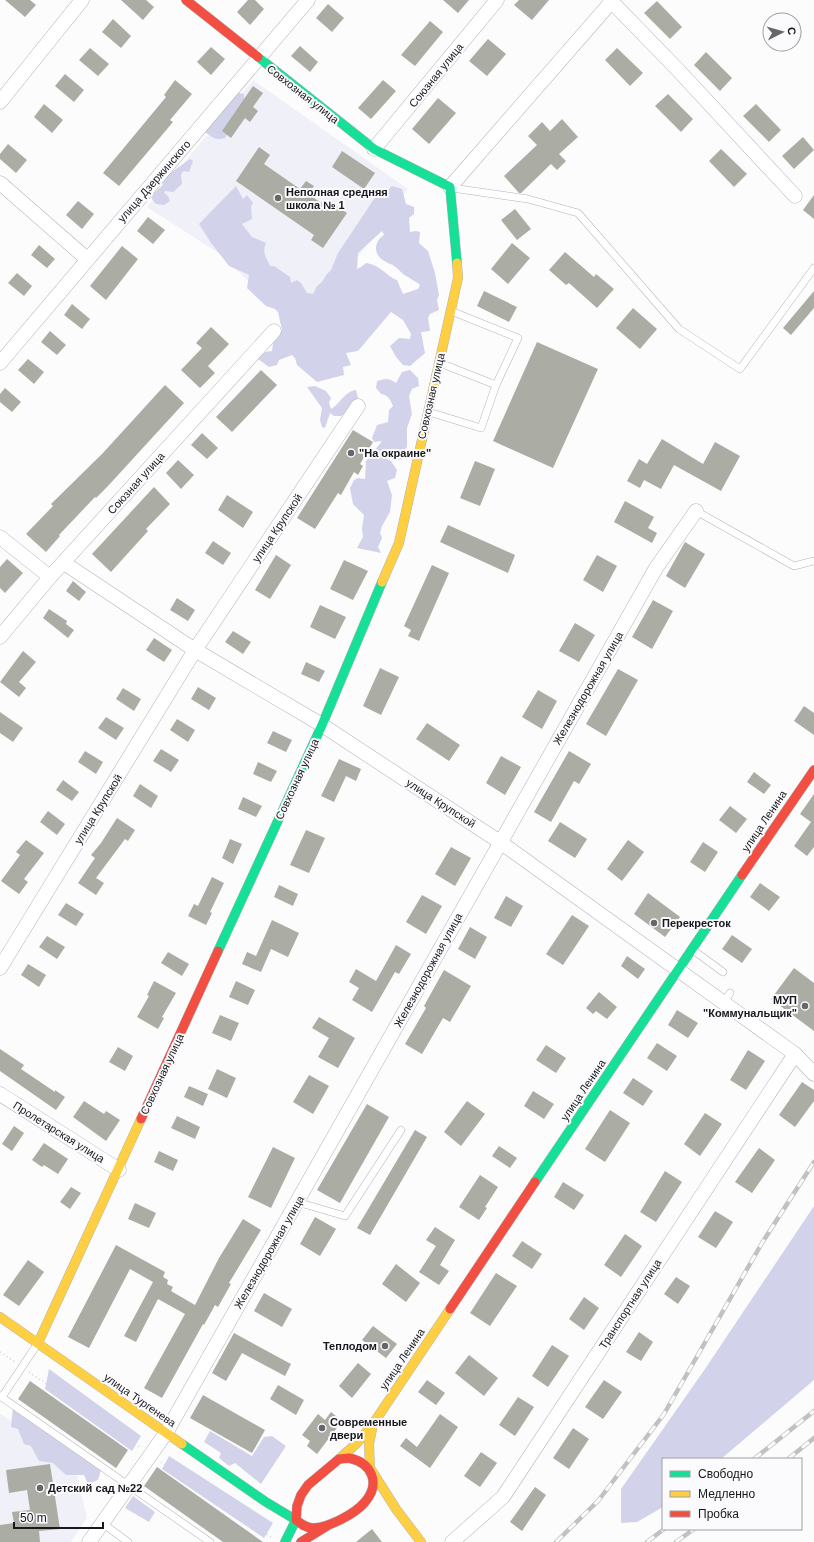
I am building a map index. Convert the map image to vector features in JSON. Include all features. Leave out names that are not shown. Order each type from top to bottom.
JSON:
[{"type":"street","points":[[0,102],[82,0]]},
{"type":"street","name":"Совхозная улица","points":[[38,1343],[119,1170],[322,725],[399,543],[427,411],[458,278],[450,187],[374,149],[186,0]]},
{"type":"street","name":"улица Дзержинского","points":[[0,363],[308,0]]},
{"type":"street","name":"Союзная улица","points":[[374,149],[497,0]]},
{"type":"street","points":[[450,187],[613,1],[795,196]]},
{"type":"street","points":[[0,183],[87,259]]},
{"type":"street","name":"Союзная улица","points":[[0,637],[50,577],[274,331]]},
{"type":"street","name":"улица Крупской","points":[[0,968],[195,650],[358,406]]},
{"type":"street","name":"Железнодорожная улица","points":[[88,1542],[166,1432],[656,568],[696,511]]},
{"type":"street","points":[[0,537],[50,577]]},
{"type":"street","name":"улица Крупской","points":[[64,563],[195,650],[322,725],[500,842],[677,970],[727,998],[795,1054],[814,1074]]},
{"type":"street","name":"улица Ленина","points":[[339,1459],[357,1443],[373,1424],[677,970],[814,770]]},
{"type":"street","name":"Транспортная улица","points":[[452,1542],[503,1497],[795,1054]]},
{"type":"street","name":"Пролетарская улица","points":[[0,1094],[119,1170]]},
{"type":"street","name":"улица Тургенева","points":[[0,1317],[266,1502],[296,1520]]},
{"type":"street","points":[[301,1542],[328,1525],[347,1516],[365,1502],[373,1484],[370,1468],[369,1444],[373,1424]]},
{"type":"street","points":[[293,1497],[339,1459],[355,1459],[363,1462],[370,1468],[421,1542]]},
{"type":"street","points":[[285,1542],[296,1520],[297,1506],[300,1496],[308,1485]]},
{"type":"street","points":[[266,1502],[277,1503],[282,1501]]},
{"type":"street","points":[[365,1502],[379,1502],[398,1508]]},
{"type":"street","points":[[296,1520],[305,1526],[312,1528],[328,1525]]},
{"type":"lane","points":[[450,187],[528,199],[578,213],[679,328],[740,369],[814,268]]},
{"type":"lane","points":[[427,411],[481,428],[496,385],[518,338],[451,311]]},
{"type":"lane","points":[[439,363],[496,385]]},
{"type":"lane","points":[[696,511],[794,566],[814,561]]},
{"type":"lane","points":[[692,949],[723,972]]},
{"type":"lane","points":[[297,1202],[345,1216],[402,1130]]},
{"type":"lane","points":[[38,1343],[1,1396],[210,1542]]},
{"type":"lane","points":[[102,1523],[128,1542]]},
{"type":"path","points":[[0,1352],[274,1539],[270,1542]]},
{"type":"shaded area","name":"Неполная средняя школа № 1","points":[[253,80],[408,189],[303,331],[275,307],[220,254],[147,207]]},
{"type":"shaded area","points":[[239,93],[244,94],[244,98],[249,102],[236,118],[225,138],[216,139],[204,131],[209,122]]},
{"type":"shaded area","points":[[190,159],[193,161],[189,172],[183,171],[181,175],[182,184],[173,192],[165,191],[164,193],[168,196],[170,201],[164,205],[156,204],[151,198],[162,186],[166,176]]},
{"type":"shaded area","points":[[236,186],[243,199],[247,195],[253,203],[251,207],[252,219],[242,224],[252,237],[266,243],[264,252],[270,266],[274,266],[290,277],[291,283],[297,280],[301,283],[307,293],[313,294],[317,286],[331,270],[338,253],[376,196],[380,193],[385,193],[392,186],[402,189],[406,204],[414,207],[414,214],[409,218],[410,232],[420,232],[419,243],[428,251],[435,273],[439,295],[437,300],[439,310],[430,314],[428,318],[430,331],[421,332],[425,353],[410,366],[403,365],[396,357],[390,346],[399,338],[410,339],[411,334],[403,320],[391,312],[358,351],[346,353],[351,365],[343,367],[344,375],[317,382],[297,365],[295,358],[292,355],[279,360],[277,365],[269,367],[258,359],[265,352],[272,351],[273,343],[282,330],[278,312],[275,309],[266,306],[247,288],[249,275],[229,266],[211,243],[199,224]],"holes":[[[382,231],[384,235],[380,238],[376,245],[377,253],[387,263],[393,265],[420,285],[418,289],[403,294],[397,280],[380,268],[366,263],[357,269],[358,253]]]},
{"type":"shaded area","points":[[410,370],[418,378],[419,386],[412,389],[409,396],[412,414],[407,428],[407,447],[402,452],[403,459],[396,460],[392,456],[388,456],[387,459],[391,461],[397,470],[395,478],[387,481],[392,495],[390,512],[382,526],[380,533],[382,538],[378,547],[381,553],[357,548],[363,537],[362,529],[364,515],[353,504],[350,488],[354,480],[358,478],[365,479],[366,461],[382,441],[374,442],[372,438],[377,425],[388,422],[389,410],[393,406],[391,401],[385,395],[381,394],[376,388],[377,381],[387,379],[396,383],[402,372]]},
{"type":"shaded area","points":[[315,386],[326,391],[331,398],[329,403],[331,409],[346,395],[356,390],[359,402],[351,406],[342,416],[334,416],[330,413],[325,428],[322,427],[320,420],[322,408],[307,387]]},
{"type":"shaded area","points":[[814,1206],[814,1380],[722,1458],[662,1458],[662,1508],[637,1522],[621,1523],[621,1489],[705,1369]]},
{"type":"shaded area","points":[[49,1369],[141,1436],[132,1451],[45,1389]]},
{"type":"shaded area","points":[[13,1407],[101,1470],[98,1480],[88,1484],[84,1475],[66,1475],[53,1463],[39,1461],[31,1446],[24,1444],[18,1429],[11,1427]]},
{"type":"shaded area","name":"Детский сад №22","points":[[0,1414],[73,1458],[87,1518],[71,1542],[0,1542]]},
{"type":"shaded area","points":[[210,1431],[252,1456],[264,1437],[272,1436],[286,1446],[261,1484],[235,1463],[229,1466],[219,1458],[221,1453],[204,1442]]},
{"type":"shaded area","points":[[169,1456],[273,1523],[264,1538],[162,1469]]},
{"type":"shaded area","points":[[133,1496],[155,1512],[149,1522],[125,1508]]},
{"type":"building","points":[[5,0],[30,0],[36,5],[25,17]]},
{"type":"building","points":[[121,0],[146,0],[154,7],[143,20]]},
{"type":"building","points":[[248,0],[255,0],[264,9],[250,25],[237,12]]},
{"type":"building","points":[[443,0],[469,0],[458,13]]},
{"type":"building","points":[[519,0],[549,0],[532,20],[514,5]]},
{"type":"building","points":[[657,1],[682,27],[670,39],[644,13]]},
{"type":"building","points":[[328,4],[344,18],[332,32],[316,18]]},
{"type":"building","points":[[113,19],[131,36],[121,48],[102,32]]},
{"type":"building","points":[[430,21],[443,32],[415,66],[401,55]]},
{"type":"building","points":[[488,39],[506,54],[487,76],[469,61]]},
{"type":"building","points":[[300,46],[318,62],[310,72],[291,56]]},
{"type":"building","points":[[211,47],[225,59],[211,75],[197,62]]},
{"type":"building","points":[[90,48],[109,64],[98,76],[79,60]]},
{"type":"building","points":[[617,48],[643,73],[630,86],[605,60]]},
{"type":"building","points":[[706,52],[732,78],[720,91],[694,65]]},
{"type":"building","points":[[65,74],[84,90],[74,102],[55,86]]},
{"type":"building","points":[[175,80],[192,94],[170,120],[173,122],[119,186],[103,173],[166,97],[164,95]]},
{"type":"building","points":[[383,80],[396,91],[371,119],[358,108]]},
{"type":"building","points":[[253,86],[263,93],[253,107],[258,111],[250,122],[245,118],[231,138],[222,131]]},
{"type":"building","points":[[668,94],[693,119],[681,132],[655,106]]},
{"type":"building","points":[[438,98],[456,113],[429,144],[412,129]]},
{"type":"building","points":[[44,104],[63,120],[52,133],[34,117]]},
{"type":"building","points":[[756,104],[781,130],[769,142],[743,116]]},
{"type":"building","points":[[562,119],[578,137],[559,154],[566,161],[557,170],[551,164],[521,193],[519,193],[504,176],[537,145],[528,136],[542,122],[550,131]]},
{"type":"building","points":[[803,137],[814,150],[794,169],[782,156]]},
{"type":"building","points":[[8,144],[27,160],[16,173],[0,159],[0,154]]},
{"type":"building","points":[[259,147],[270,155],[264,164],[300,189],[306,181],[314,186],[308,194],[332,210],[335,205],[347,213],[323,248],[311,240],[314,235],[236,181]]},
{"type":"building","points":[[721,149],[747,174],[734,187],[709,161]]},
{"type":"building","points":[[342,151],[375,173],[364,189],[332,167]]},
{"type":"building","points":[[814,195],[814,219],[803,210]]},
{"type":"building","points":[[78,201],[94,214],[82,229],[66,215]]},
{"type":"building","points":[[515,209],[531,229],[517,240],[501,220]]},
{"type":"building","points":[[148,217],[165,230],[153,244],[137,231]]},
{"type":"building","points":[[512,243],[530,258],[508,284],[491,269]]},
{"type":"building","points":[[39,245],[55,259],[47,268],[31,255]]},
{"type":"building","points":[[122,246],[138,259],[106,300],[90,286]]},
{"type":"building","points":[[565,252],[594,277],[596,274],[614,289],[597,308],[569,283],[566,285],[549,270]]},
{"type":"building","points":[[17,273],[32,286],[24,296],[8,283]]},
{"type":"building","points":[[484,291],[517,307],[509,322],[477,306]]},
{"type":"building","points":[[814,291],[814,308],[791,335],[783,328]]},
{"type":"building","points":[[72,304],[90,319],[82,329],[64,315]]},
{"type":"building","points":[[633,308],[657,329],[640,349],[616,328]]},
{"type":"building","points":[[211,327],[229,344],[208,366],[215,373],[200,388],[181,370],[202,348],[196,343]]},
{"type":"building","points":[[50,331],[66,345],[57,355],[41,342]]},
{"type":"building","points":[[537,342],[598,369],[553,468],[493,441]]},
{"type":"building","points":[[28,359],[44,372],[34,384],[18,370]]},
{"type":"building","points":[[261,370],[277,385],[232,432],[216,417]]},
{"type":"building","points":[[165,385],[184,403],[108,486],[96,498],[95,497],[59,535],[60,536],[46,552],[26,534],[53,506],[51,504],[102,454]]},
{"type":"building","points":[[5,388],[21,402],[12,412],[0,402],[0,394]]},
{"type":"building","name":"\"На окраине\"","points":[[353,430],[373,442],[360,464],[363,466],[358,475],[354,472],[341,495],[338,493],[315,529],[297,518]]},
{"type":"building","points":[[202,433],[218,448],[207,459],[191,445]]},
{"type":"building","points":[[662,439],[703,464],[715,442],[740,456],[721,491],[674,465],[661,489],[644,480],[640,488],[627,481],[639,459],[647,464]]},
{"type":"building","points":[[178,460],[194,475],[181,489],[166,473]]},
{"type":"building","points":[[475,461],[495,469],[480,506],[460,498]]},
{"type":"building","points":[[154,487],[170,504],[146,529],[148,531],[111,572],[92,554]]},
{"type":"building","points":[[227,495],[253,512],[243,528],[218,510]]},
{"type":"building","points":[[625,501],[654,517],[648,528],[657,533],[652,543],[614,522]]},
{"type":"building","points":[[448,525],[515,555],[508,573],[440,542]]},
{"type":"building","points":[[213,541],[231,553],[223,565],[205,553]]},
{"type":"building","points":[[685,542],[705,554],[685,588],[666,576]]},
{"type":"building","points":[[276,555],[291,565],[270,599],[255,590]]},
{"type":"building","points":[[597,555],[617,566],[603,592],[583,580]]},
{"type":"building","points":[[7,559],[23,573],[5,593],[0,588],[0,567]]},
{"type":"building","points":[[344,560],[368,571],[353,600],[330,589]]},
{"type":"building","points":[[432,565],[449,573],[419,641],[408,636],[411,630],[404,626]]},
{"type":"building","points":[[73,581],[86,592],[79,601],[66,591]]},
{"type":"building","points":[[177,598],[195,610],[188,621],[170,610]]},
{"type":"building","points":[[653,600],[673,611],[652,649],[632,637]]},
{"type":"building","points":[[320,605],[346,617],[335,639],[310,627]]},
{"type":"building","points":[[49,609],[67,621],[66,624],[74,630],[68,638],[43,618]]},
{"type":"building","points":[[575,623],[595,635],[579,662],[559,651]]},
{"type":"building","points":[[233,631],[251,642],[243,654],[225,642]]},
{"type":"building","points":[[154,638],[172,650],[164,662],[146,650]]},
{"type":"building","points":[[23,651],[36,662],[19,682],[26,688],[19,697],[0,682]]},
{"type":"building","points":[[306,662],[325,671],[319,682],[301,674]]},
{"type":"building","points":[[380,668],[399,677],[381,715],[363,706]]},
{"type":"building","points":[[618,669],[638,680],[606,736],[586,724]]},
{"type":"building","points":[[198,687],[216,698],[209,710],[191,699]]},
{"type":"building","points":[[123,688],[141,699],[134,711],[116,699]]},
{"type":"building","points":[[538,690],[557,701],[542,729],[522,717]]},
{"type":"building","points":[[804,706],[814,713],[814,735],[794,721]]},
{"type":"building","points":[[0,712],[23,728],[13,742],[0,733]]},
{"type":"building","points":[[106,717],[124,728],[116,740],[98,728]]},
{"type":"building","points":[[177,719],[195,730],[188,742],[170,730]]},
{"type":"building","points":[[427,723],[460,745],[449,761],[416,739]]},
{"type":"building","points":[[273,731],[292,740],[286,752],[267,743]]},
{"type":"building","points":[[161,749],[179,760],[171,772],[153,761]]},
{"type":"building","points":[[85,751],[103,762],[96,774],[78,762]]},
{"type":"building","points":[[569,751],[591,764],[579,784],[574,781],[551,822],[534,812]]},
{"type":"building","points":[[501,756],[521,767],[505,795],[486,783]]},
{"type":"building","points":[[339,759],[361,769],[356,781],[346,776],[334,802],[321,796]]},
{"type":"building","points":[[258,762],[277,771],[271,782],[253,774]]},
{"type":"building","points":[[754,772],[771,785],[764,794],[747,782]]},
{"type":"building","points":[[63,780],[79,792],[72,801],[56,790]]},
{"type":"building","points":[[140,784],[158,796],[151,808],[133,796]]},
{"type":"building","points":[[814,794],[814,847],[807,856],[794,846],[811,822],[800,814]]},
{"type":"building","points":[[243,797],[262,806],[256,817],[238,809]]},
{"type":"building","points":[[730,806],[747,819],[736,833],[719,820]]},
{"type":"building","points":[[48,811],[65,824],[57,835],[40,822]]},
{"type":"building","points":[[117,818],[135,830],[128,841],[125,839],[96,878],[104,883],[96,895],[78,883],[95,858],[91,855],[101,843]]},
{"type":"building","points":[[560,822],[587,839],[575,858],[548,841]]},
{"type":"building","points":[[306,830],[325,838],[309,873],[290,865]]},
{"type":"building","points":[[230,839],[242,844],[233,864],[222,858]]},
{"type":"building","points":[[26,840],[44,853],[24,879],[28,882],[19,894],[1,881],[20,855],[16,852]]},
{"type":"building","points":[[628,840],[644,852],[622,881],[607,869]]},
{"type":"building","points":[[703,842],[718,852],[705,872],[690,862]]},
{"type":"building","points":[[451,847],[471,858],[455,886],[435,874]]},
{"type":"building","points":[[212,877],[224,883],[210,912],[212,913],[206,925],[188,916],[194,904],[198,906]]},
{"type":"building","points":[[760,883],[780,897],[769,911],[750,897]]},
{"type":"building","points":[[279,885],[298,894],[293,906],[274,897]]},
{"type":"building","points":[[648,893],[680,917],[665,937],[634,914]]},
{"type":"building","points":[[422,895],[442,906],[426,934],[406,922]]},
{"type":"building","points":[[506,896],[523,906],[511,927],[494,918]]},
{"type":"building","points":[[66,903],[84,914],[76,926],[58,915]]},
{"type":"building","points":[[572,915],[589,926],[563,965],[546,954]]},
{"type":"building","points":[[272,920],[299,933],[288,957],[271,949],[261,972],[242,964],[247,952],[256,956]]},
{"type":"building","points":[[470,927],[487,937],[475,959],[458,949]]},
{"type":"building","points":[[732,935],[752,949],[742,963],[722,949]]},
{"type":"building","points":[[47,936],[65,947],[57,959],[39,947]]},
{"type":"building","points":[[396,945],[411,954],[399,974],[395,972],[372,1012],[352,1000],[359,988],[349,982],[356,969],[376,981]]},
{"type":"building","points":[[168,952],[189,964],[182,976],[161,963]]},
{"type":"building","points":[[627,956],[645,969],[638,979],[621,966]]},
{"type":"building","points":[[28,964],[46,975],[39,987],[21,975]]},
{"type":"building","points":[[794,968],[814,983],[814,1031],[771,999]]},
{"type":"building","points":[[444,970],[471,986],[450,1022],[443,1018],[422,1054],[405,1044],[426,1008],[424,1006]]},
{"type":"building","points":[[154,981],[176,993],[162,1017],[164,1018],[158,1029],[137,1017],[149,996],[147,995]]},
{"type":"building","points":[[236,981],[255,990],[248,1005],[229,997]]},
{"type":"building","points":[[599,992],[617,1007],[607,1019],[596,1011],[593,1014],[586,1008]]},
{"type":"building","points":[[677,1010],[698,1023],[688,1038],[668,1025]]},
{"type":"building","points":[[220,1015],[239,1023],[231,1041],[212,1033]]},
{"type":"building","points":[[319,1017],[355,1038],[338,1068],[318,1057],[329,1038],[312,1028]]},
{"type":"building","points":[[657,1043],[677,1056],[667,1071],[647,1058]]},
{"type":"building","points":[[546,1045],[566,1058],[556,1073],[536,1060]]},
{"type":"building","points":[[118,1047],[133,1056],[125,1071],[109,1062]]},
{"type":"building","points":[[0,1049],[24,1065],[21,1069],[65,1097],[56,1110],[0,1071]]},
{"type":"building","points":[[748,1050],[765,1061],[746,1090],[730,1080]]},
{"type":"building","points":[[217,1069],[236,1078],[227,1098],[208,1089]]},
{"type":"building","points":[[309,1075],[329,1086],[313,1114],[293,1102]]},
{"type":"building","points":[[633,1078],[653,1091],[643,1106],[623,1093]]},
{"type":"building","points":[[802,1082],[814,1090],[814,1101],[795,1127],[779,1115]]},
{"type":"building","points":[[189,1086],[208,1094],[203,1106],[184,1097]]},
{"type":"building","points":[[533,1091],[554,1104],[544,1119],[524,1106]]},
{"type":"building","points":[[84,1101],[104,1114],[106,1111],[120,1120],[106,1141],[73,1117]]},
{"type":"building","points":[[467,1101],[485,1114],[461,1146],[444,1132]]},
{"type":"building","points":[[367,1104],[389,1117],[340,1203],[317,1190]]},
{"type":"building","points":[[610,1110],[630,1123],[605,1162],[585,1149]]},
{"type":"building","points":[[705,1113],[722,1124],[700,1156],[684,1144]]},
{"type":"building","points":[[177,1116],[200,1127],[195,1139],[171,1128]]},
{"type":"building","points":[[14,1126],[24,1133],[12,1151],[2,1144]]},
{"type":"building","points":[[415,1130],[427,1137],[370,1235],[357,1228]]},
{"type":"building","points":[[44,1143],[68,1159],[58,1174],[44,1165],[42,1167],[32,1160]]},
{"type":"building","points":[[499,1146],[517,1158],[510,1168],[492,1156]]},
{"type":"building","points":[[273,1147],[295,1158],[271,1208],[248,1197]]},
{"type":"building","points":[[759,1148],[775,1160],[752,1193],[735,1182]]},
{"type":"building","points":[[159,1151],[178,1160],[173,1171],[154,1162]]},
{"type":"building","points":[[665,1171],[682,1182],[656,1222],[640,1212]]},
{"type":"building","points":[[480,1175],[498,1187],[485,1207],[487,1208],[479,1220],[459,1207]]},
{"type":"building","points":[[563,1182],[584,1195],[574,1210],[554,1197]]},
{"type":"building","points":[[71,1187],[81,1193],[70,1209],[60,1202]]},
{"type":"building","points":[[135,1203],[156,1213],[149,1228],[128,1219]]},
{"type":"building","points":[[715,1211],[733,1222],[716,1248],[698,1237]]},
{"type":"building","points":[[315,1217],[336,1229],[320,1256],[300,1244]]},
{"type":"building","points":[[243,1219],[261,1230],[229,1283],[231,1284],[218,1307],[215,1305],[204,1325],[203,1324],[162,1398],[144,1388],[185,1314],[158,1299],[136,1342],[124,1336],[153,1282],[130,1269],[89,1348],[68,1337],[116,1245],[165,1272],[163,1277],[168,1280],[167,1284],[173,1287],[171,1291],[195,1305],[219,1258]]},
{"type":"building","points":[[435,1227],[455,1240],[440,1265],[449,1271],[439,1285],[419,1272],[436,1246],[426,1240]]},
{"type":"building","points":[[625,1234],[642,1246],[621,1277],[604,1265]]},
{"type":"building","points":[[522,1241],[542,1254],[532,1269],[512,1256]]},
{"type":"building","points":[[28,1260],[44,1272],[19,1306],[3,1295]]},
{"type":"building","points":[[396,1264],[420,1283],[406,1302],[382,1284]]},
{"type":"building","points":[[496,1273],[517,1286],[490,1326],[470,1313]]},
{"type":"building","points":[[676,1277],[690,1286],[678,1304],[664,1294]]},
{"type":"building","points":[[264,1293],[292,1309],[282,1327],[254,1311]]},
{"type":"building","points":[[584,1297],[599,1308],[584,1330],[569,1319]]},
{"type":"building","points":[[373,1326],[397,1344],[386,1358],[362,1340]]},
{"type":"building","points":[[639,1332],[653,1342],[641,1361],[626,1352]]},
{"type":"building","points":[[234,1333],[291,1364],[285,1376],[242,1353],[226,1381],[212,1373]]},
{"type":"building","points":[[552,1345],[569,1356],[548,1387],[532,1376]]},
{"type":"building","points":[[469,1355],[498,1378],[484,1396],[455,1373]]},
{"type":"building","points":[[358,1363],[371,1374],[352,1398],[339,1386]]},
{"type":"building","points":[[427,1380],[445,1393],[436,1405],[418,1392]]},
{"type":"building","points":[[604,1380],[622,1392],[603,1419],[585,1407]]},
{"type":"building","points":[[30,1381],[128,1450],[116,1468],[18,1399]]},
{"type":"building","points":[[278,1385],[304,1400],[296,1415],[270,1399]]},
{"type":"building","points":[[203,1395],[265,1430],[252,1453],[190,1418]]},
{"type":"building","points":[[518,1397],[534,1407],[515,1436],[499,1425]]},
{"type":"building","name":"Современные двери","points":[[331,1412],[342,1421],[317,1454],[307,1446],[310,1441],[302,1435],[318,1414],[325,1420]]},
{"type":"building","points":[[440,1414],[458,1427],[430,1468],[400,1446],[406,1438],[417,1447]]},
{"type":"building","points":[[573,1428],[589,1439],[569,1469],[553,1458]]},
{"type":"building","points":[[481,1452],[497,1463],[480,1487],[464,1476]]},
{"type":"building","points":[[50,1464],[60,1529],[39,1531],[40,1542],[0,1542],[0,1525],[14,1523],[12,1512],[30,1510],[27,1490],[9,1493],[6,1470]]},
{"type":"building","points":[[157,1467],[263,1542],[223,1542],[144,1486]]},
{"type":"building","points":[[535,1487],[546,1495],[522,1531],[510,1522]]},
{"type":"building","points":[[372,1529],[382,1542],[356,1542]]},
{"type":"railway","points":[[556,1542],[598,1501],[664,1414],[762,1243],[814,1162]]},
{"type":"railway","points":[[755,1458],[814,1411]]},
{"type":"railway","points":[[789,1458],[814,1438]]},
{"type":"railway","points":[[647,1542],[663,1530]]},
{"type":"railway","points":[[676,1542],[693,1530]]},
{"type":"traffic: fast","points":[[258,57],[374,149],[450,187],[457,263]]},
{"type":"traffic: fast","points":[[218,951],[322,725],[382,582]]},
{"type":"traffic: fast","points":[[535,1182],[742,875]]},
{"type":"traffic: fast","points":[[182,1444],[266,1502],[296,1520],[285,1542]]},
{"type":"traffic: slow","points":[[382,582],[399,543],[458,278],[457,263]]},
{"type":"traffic: slow","points":[[38,1343],[141,1119]]},
{"type":"traffic: slow","points":[[339,1459],[357,1443],[373,1424],[450,1309]]},
{"type":"traffic: slow","points":[[0,1317],[182,1444]]},
{"type":"traffic: slow","points":[[373,1424],[369,1444],[370,1468],[396,1509],[421,1542]]},
{"type":"traffic: jam","points":[[186,0],[258,57]]},
{"type":"traffic: jam","points":[[742,875],[814,770]]},
{"type":"traffic: jam","points":[[141,1119],[218,951]]},
{"type":"traffic: jam","points":[[450,1309],[535,1182]]},
{"type":"traffic: jam","points":[[349,1458],[363,1464],[372,1475],[373,1481],[370,1495],[361,1507],[341,1520],[326,1526],[310,1528],[304,1526],[296,1520],[297,1506],[301,1495],[308,1485],[339,1459],[349,1458]]},
{"type":"traffic: jam","points":[[301,1542],[327,1526]]},
{"type":"place","name":"Неполная средняя школа № 1","points":[[278,198]]},
{"type":"place","name":"\"На окраине\"","points":[[351,453]]},
{"type":"place","name":"Перекресток","points":[[654,923]]},
{"type":"place","name":"МУП \"Коммунальщик\"","points":[[805,1006]]},
{"type":"place","name":"Теплодом","points":[[385,1346]]},
{"type":"place","name":"Современные двери","points":[[322,1428]]},
{"type":"place","name":"Детский сад №22","points":[[40,1488]]}]
